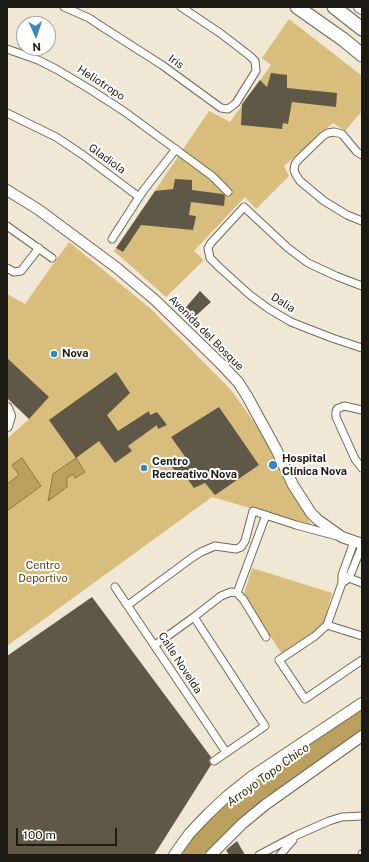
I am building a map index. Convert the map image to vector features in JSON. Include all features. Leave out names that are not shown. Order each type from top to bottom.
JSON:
[{"type":"highway","points":[[297,7],[344,40],[362,56]]},
{"type":"highway","points":[[334,7],[362,29]]},
{"type":"street","name":"Iris","points":[[64,7],[89,18],[162,65],[221,108],[225,109],[232,107],[256,71],[255,61],[220,33],[181,7]]},
{"type":"street","name":"Heliotropo","points":[[7,49],[38,60],[72,77],[125,112],[176,149],[212,176],[228,192]]},
{"type":"street","name":"Gladiola","points":[[7,113],[56,137],[83,155],[139,197]]},
{"type":"street","points":[[362,155],[357,152],[342,134],[334,132],[323,136],[298,160],[295,164],[294,170],[296,175],[324,201],[347,215],[362,221]]},
{"type":"street","points":[[112,239],[139,197],[176,149]]},
{"type":"street","name":"Avenida del Bosque","points":[[7,190],[39,210],[122,273],[181,324],[220,363],[238,382],[247,396],[300,498],[318,520],[342,537],[359,544]]},
{"type":"street","name":"Dalia","points":[[362,286],[308,263],[288,248],[244,207],[208,248],[210,258],[220,268],[250,295],[269,309],[291,322],[362,348]]},
{"type":"street","points":[[7,226],[52,258]]},
{"type":"street","points":[[7,268],[14,272],[21,271],[39,248]]},
{"type":"street","points":[[362,410],[344,406],[337,409],[336,417],[355,459],[362,468]]},
{"type":"street","points":[[128,605],[193,556],[215,546],[236,549],[241,547],[245,541],[253,511],[303,528],[342,537]]},
{"type":"street","points":[[237,593],[266,515]]},
{"type":"street","points":[[359,544],[342,583],[327,625],[315,636],[279,660],[305,699],[362,660]]},
{"type":"street","points":[[345,577],[362,583]]},
{"type":"street","name":"Calle Novelda","points":[[115,588],[128,605],[226,752]]},
{"type":"street","points":[[155,645],[221,596],[231,592],[237,593],[243,599],[266,637]]},
{"type":"street","points":[[194,617],[266,726],[214,761]]},
{"type":"street","points":[[327,625],[362,636]]},
{"type":"street","points":[[174,855],[189,834],[226,797],[251,777],[362,703]]},
{"type":"street","points":[[211,855],[242,824],[265,805],[362,736]]},
{"type":"street","points":[[259,855],[328,821],[342,817],[362,816]]},
{"type":"street","points":[[280,855],[295,836]]},
{"type":"green space","points":[[289,19],[362,76],[362,111],[345,131],[333,123],[284,166],[289,176],[256,209],[245,197],[194,251],[204,260],[166,297],[114,251],[209,111],[230,122],[271,65],[262,58]]},
{"type":"green space","name":"Centro Recreativo Nova","points":[[69,242],[151,309],[231,390],[261,432],[312,526],[212,497],[7,646],[7,439],[29,419],[7,398],[7,294],[25,304]]},
{"type":"green space","points":[[252,568],[332,593],[324,623],[283,656],[244,594]]},
{"type":"water","points":[[22,458],[41,486],[7,511],[7,484],[19,475],[12,465]]},
{"type":"water","points":[[76,458],[85,472],[75,478],[73,474],[67,478],[67,487],[48,501],[53,474]]},
{"type":"water","name":"Arroyo Topo Chico","points":[[362,703],[362,736],[298,781],[212,855],[174,855],[208,814]]},
{"type":"building","points":[[271,73],[287,75],[287,88],[337,93],[336,107],[292,102],[288,124],[283,123],[282,129],[241,125],[242,104],[260,80],[267,87]]},
{"type":"building","points":[[175,179],[192,180],[192,190],[223,194],[225,196],[224,206],[191,202],[189,215],[196,216],[193,230],[141,225],[123,252],[116,248],[155,191],[173,189]]},
{"type":"building","points":[[200,291],[211,302],[189,322],[180,314]]},
{"type":"building","points":[[7,358],[49,397],[29,419],[7,398]]},
{"type":"building","points":[[116,372],[130,393],[107,415],[118,431],[149,411],[150,415],[157,412],[167,425],[158,429],[157,425],[128,446],[132,451],[115,463],[99,441],[76,458],[49,420]]},
{"type":"building","points":[[219,407],[259,465],[215,495],[205,483],[194,488],[184,474],[180,477],[172,467],[186,458],[171,437]]},
{"type":"building","points":[[92,597],[211,757],[209,761],[211,765],[154,855],[7,855],[7,656]]},
{"type":"building","points":[[237,841],[245,855],[229,855],[226,850]]},
{"type":"place","name":"Nova","points":[[54,354]]},
{"type":"place","name":"Hospital Clínica Nova","points":[[273,465]]},
{"type":"place","name":"Centro Recreativo Nova","points":[[144,468]]},
{"type":"park label","name":"Centro Deportivo","points":[[43,572]]}]
